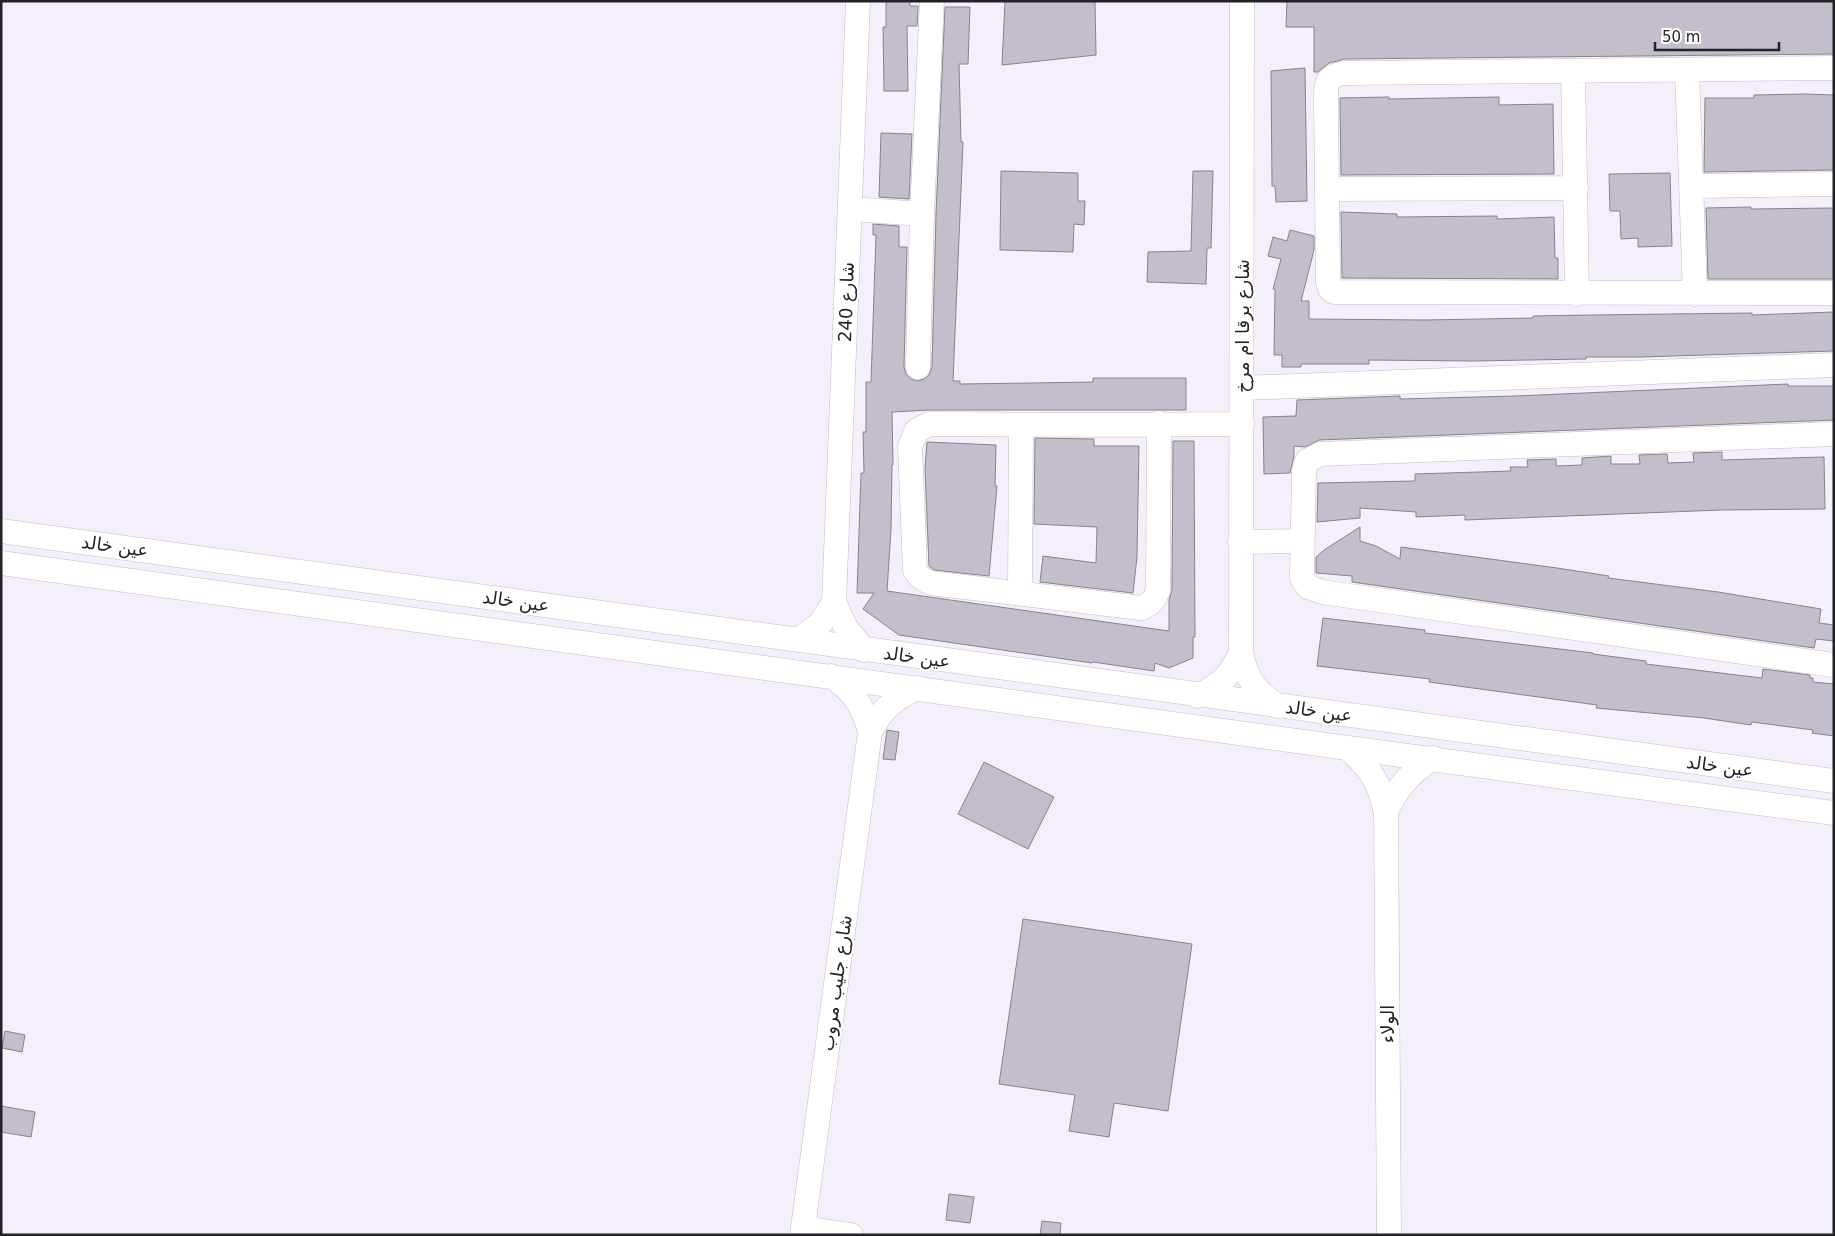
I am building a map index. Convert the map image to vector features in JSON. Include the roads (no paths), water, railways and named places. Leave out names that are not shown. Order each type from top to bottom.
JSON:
[{"type":"street","name":"شارع 240","points":[[858,1],[834,602],[846,628],[864,650]]},
{"type":"street","points":[[918,367],[922,214],[932,1]]},
{"type":"street","name":"شارع برقا ام مرخ","points":[[1242,1],[1241,652],[1244,668],[1252,683],[1263,696],[1277,706]]},
{"type":"street","points":[[1834,68],[1335,74],[1329,79],[1326,86],[1328,282],[1330,289],[1334,292],[1577,294],[1834,293]]},
{"type":"street","points":[[1687,70],[1695,294]]},
{"type":"street","points":[[1573,71],[1577,294]]},
{"type":"street","points":[[1692,186],[1834,184]]},
{"type":"street","points":[[1328,189],[1576,188]]},
{"type":"street","points":[[850,209],[922,214]]},
{"type":"street","points":[[1242,388],[1834,365]]},
{"type":"street","points":[[1159,424],[1158,590],[1152,602],[1140,608],[931,583],[921,578],[915,570],[910,447],[916,431],[929,424],[1021,425],[1159,424],[1242,424]]},
{"type":"street","points":[[1020,593],[1021,425]]},
{"type":"street","points":[[1834,434],[1320,454],[1307,461],[1304,471],[1302,541],[1302,578],[1308,587],[1322,592],[1834,665]]},
{"type":"street","name":"عين خالد","points":[[1,531],[1198,696],[1834,781]]},
{"type":"street","points":[[1240,542],[1302,541]]},
{"type":"street","name":"عين خالد","points":[[1,562],[1348,748],[1834,813]]},
{"type":"street","points":[[798,640],[820,624],[834,602]]},
{"type":"street","name":"شارع برقا ام مرخ","points":[[1198,696],[1212,689],[1225,679],[1235,666],[1241,652]]},
{"type":"street","name":"شارع جليب مروب","points":[[831,676],[846,686],[858,699],[866,715],[870,732]]},
{"type":"street","name":"شارع جليب مروب","points":[[802,1231],[870,732],[878,717],[889,704],[903,694],[918,688]]},
{"type":"street","name":"الولاء","points":[[1348,748],[1374,776],[1382,794],[1386,813],[1389,1235]]},
{"type":"street","name":"الولاء","points":[[1386,813],[1393,796],[1404,781],[1417,768],[1433,758]]},
{"type":"street","points":[[802,1231],[852,1235]]}]
